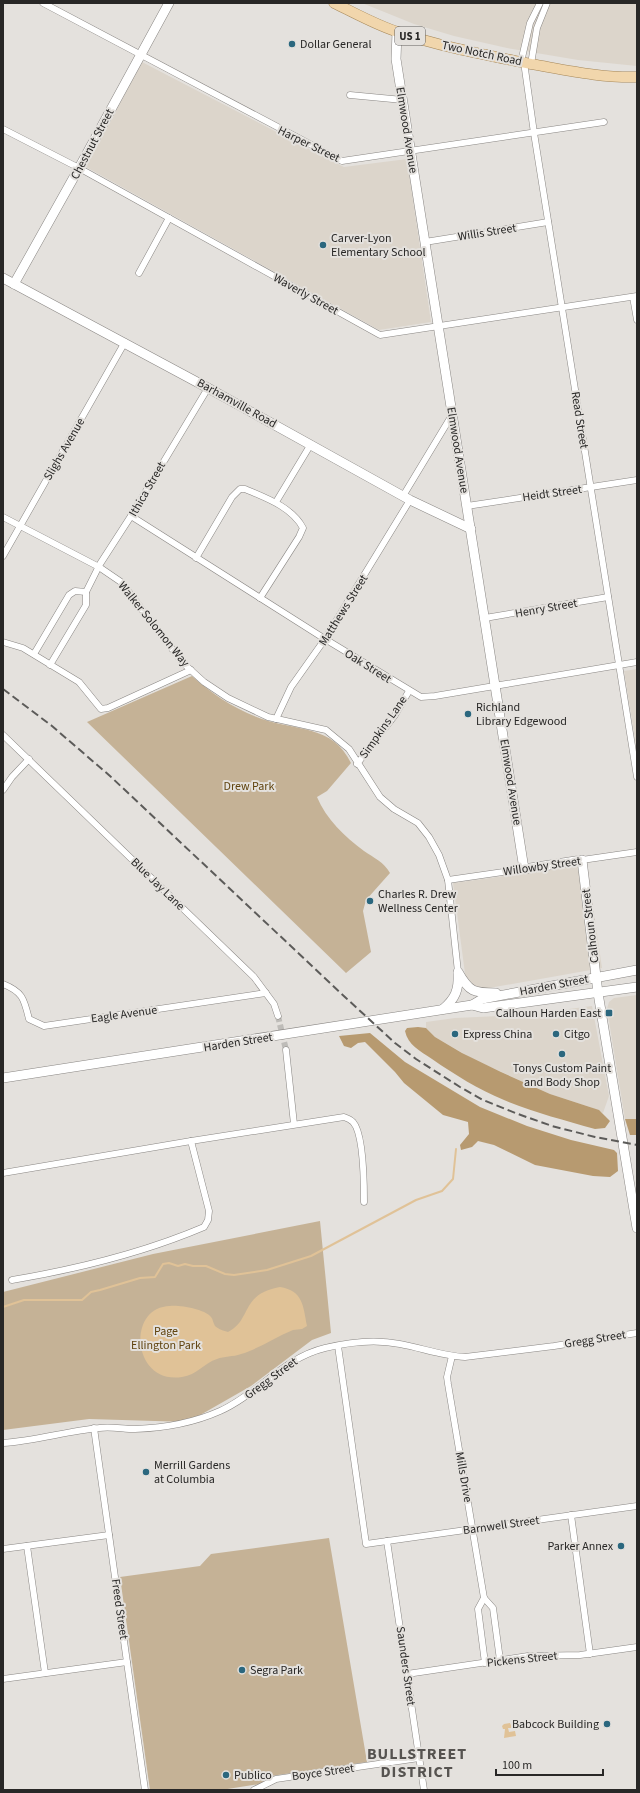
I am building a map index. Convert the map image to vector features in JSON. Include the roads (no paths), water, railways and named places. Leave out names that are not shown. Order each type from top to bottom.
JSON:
[{"type":"main road","name":"Two Notch Road","points":[[334,3],[397,32],[476,53],[574,72],[620,77],[637,77]]},
{"type":"street","name":"Harper Street","points":[[43,3],[140,56],[342,161],[604,122]]},
{"type":"street","name":"Chestnut Street","points":[[14,284],[169,3]]},
{"type":"street","name":"Read Street","points":[[540,3],[530,23],[525,62],[534,133],[637,777]]},
{"type":"street","points":[[525,62],[547,3]]},
{"type":"street","name":"Elmwood Avenue","points":[[397,32],[396,59],[524,869]]},
{"type":"street","points":[[350,95],[403,100]]},
{"type":"street","name":"Waverly Street","points":[[3,129],[79,168],[380,336],[635,297]]},
{"type":"street","points":[[139,273],[169,218]]},
{"type":"street","name":"Willis Street","points":[[425,242],[548,222]]},
{"type":"street","name":"Barhamville Road","points":[[3,278],[125,342],[407,498],[470,529]]},
{"type":"street","points":[[635,297],[637,320]]},
{"type":"street","name":"Slighs Avenue","points":[[3,556],[125,342]]},
{"type":"street","name":"Ithica Street","points":[[50,665],[86,605],[86,592],[99,567],[208,388]]},
{"type":"street","name":"Matthews Street","points":[[276,719],[291,687],[325,639],[407,498],[452,415]]},
{"type":"street","points":[[276,502],[311,444]]},
{"type":"street","name":"Heidt Street","points":[[467,506],[637,480]]},
{"type":"street","points":[[196,558],[232,497],[240,490],[245,489],[276,502],[298,520],[303,528],[299,537],[260,598]]},
{"type":"street","name":"Oak Street","points":[[131,516],[325,639],[409,691],[422,697],[637,662]]},
{"type":"street","name":"Walker Solomon Way","points":[[3,517],[99,567],[120,582],[183,663],[204,682],[228,698],[254,712],[276,719],[326,730],[349,749],[357,764],[380,797],[394,809],[418,823],[429,837],[439,855],[448,880],[458,972]]},
{"type":"street","points":[[34,654],[69,595],[74,591],[86,592]]},
{"type":"street","name":"Henry Street","points":[[485,618],[608,597]]},
{"type":"street","points":[[3,642],[23,648],[79,682],[101,709],[108,708],[191,670]]},
{"type":"street","name":"Simpkins Lane","points":[[357,764],[395,714],[409,691]]},
{"type":"street","name":"Blue Jay Lane","points":[[3,735],[254,977],[274,1004],[278,1016]]},
{"type":"street","points":[[3,790],[12,777],[29,759]]},
{"type":"street","name":"Willowby Street","points":[[448,880],[637,852]]},
{"type":"street","name":"Calhoun Street","points":[[582,860],[592,930],[598,992],[637,1228]]},
{"type":"street","name":"Harden Street","points":[[3,1078],[472,1005],[482,999],[637,970]]},
{"type":"street","points":[[458,972],[466,986],[475,991],[515,993]]},
{"type":"street","points":[[442,1010],[455,996],[458,989],[458,972]]},
{"type":"street","name":"Eagle Avenue","points":[[3,984],[13,989],[24,998],[30,1019],[44,1026],[266,993]]},
{"type":"street","name":"Harden Street","points":[[472,1005],[483,1008],[637,987]]},
{"type":"street","points":[[286,1050],[294,1124]]},
{"type":"street","points":[[3,1173],[344,1117],[352,1121],[359,1135],[364,1202]]},
{"type":"street","points":[[12,1280],[52,1274],[132,1252],[204,1227],[208,1220],[209,1211],[191,1141]]},
{"type":"street","name":"Gregg Street","points":[[3,1443],[94,1428],[149,1428],[171,1426],[199,1419],[234,1404],[251,1393],[289,1362],[314,1351],[338,1346],[373,1341],[388,1342],[452,1356],[465,1356],[554,1346],[637,1333]]},
{"type":"street","name":"Barnwell Street","points":[[338,1346],[366,1544],[637,1506]]},
{"type":"street","name":"Mills Drive","points":[[452,1356],[447,1377],[448,1384],[484,1598],[493,1608],[500,1660]]},
{"type":"street","name":"Freed Street","points":[[94,1428],[146,1790]]},
{"type":"street","points":[[571,1515],[590,1654]]},
{"type":"street","points":[[3,1549],[109,1535]]},
{"type":"street","name":"Saunders Street","points":[[387,1541],[424,1790]]},
{"type":"street","points":[[27,1546],[45,1673]]},
{"type":"street","name":"Mills Drive","points":[[484,1598],[478,1610],[485,1663]]},
{"type":"street","name":"Pickens Street","points":[[407,1674],[542,1655],[590,1654],[637,1647]]},
{"type":"street","points":[[3,1679],[127,1662]]},
{"type":"street","name":"Boyce Street","points":[[254,1790],[276,1778],[419,1758]]},
{"type":"waterway","points":[[3,1307],[24,1300],[82,1300],[91,1292],[140,1278],[155,1277],[163,1264],[169,1263],[178,1266],[185,1264],[193,1266],[206,1266],[225,1274],[234,1275],[267,1270],[311,1256],[416,1200],[442,1191],[453,1179],[456,1149]]},
{"type":"tunnel","points":[[278,1016],[286,1050]]},
{"type":"railway","points":[[3,689],[52,726],[110,776],[346,998],[395,1043],[416,1059],[483,1100],[518,1114],[552,1126],[595,1137],[637,1145]]},
{"type":"place","name":"Dollar General","points":[[292,44]]},
{"type":"place","name":"Carver-Lyon Elementary School","points":[[323,245]]},
{"type":"place","name":"Richland Library Edgewood","points":[[468,714]]},
{"type":"place","name":"Charles R. Drew Wellness Center","points":[[370,901]]},
{"type":"place","name":"Calhoun Harden East","points":[[609,1013]]},
{"type":"place","name":"Express China","points":[[455,1034]]},
{"type":"place","name":"Citgo","points":[[556,1034]]},
{"type":"place","name":"Tonys Custom Paint and Body Shop","points":[[562,1054]]},
{"type":"place","name":"Merrill Gardens at Columbia","points":[[146,1472]]},
{"type":"place","name":"Parker Annex","points":[[621,1546]]},
{"type":"place","name":"Segra Park","points":[[242,1670]]},
{"type":"place","name":"Babcock Building","points":[[607,1724]]},
{"type":"place","name":"Publico","points":[[226,1775]]},
{"type":"district","name":"BULLSTREET DISTRICT","points":[[417,1762]]},
{"type":"park label","name":"Drew Park","points":[[249,786]]},
{"type":"park label","name":"Page Ellington Park","points":[[166,1338]]}]
